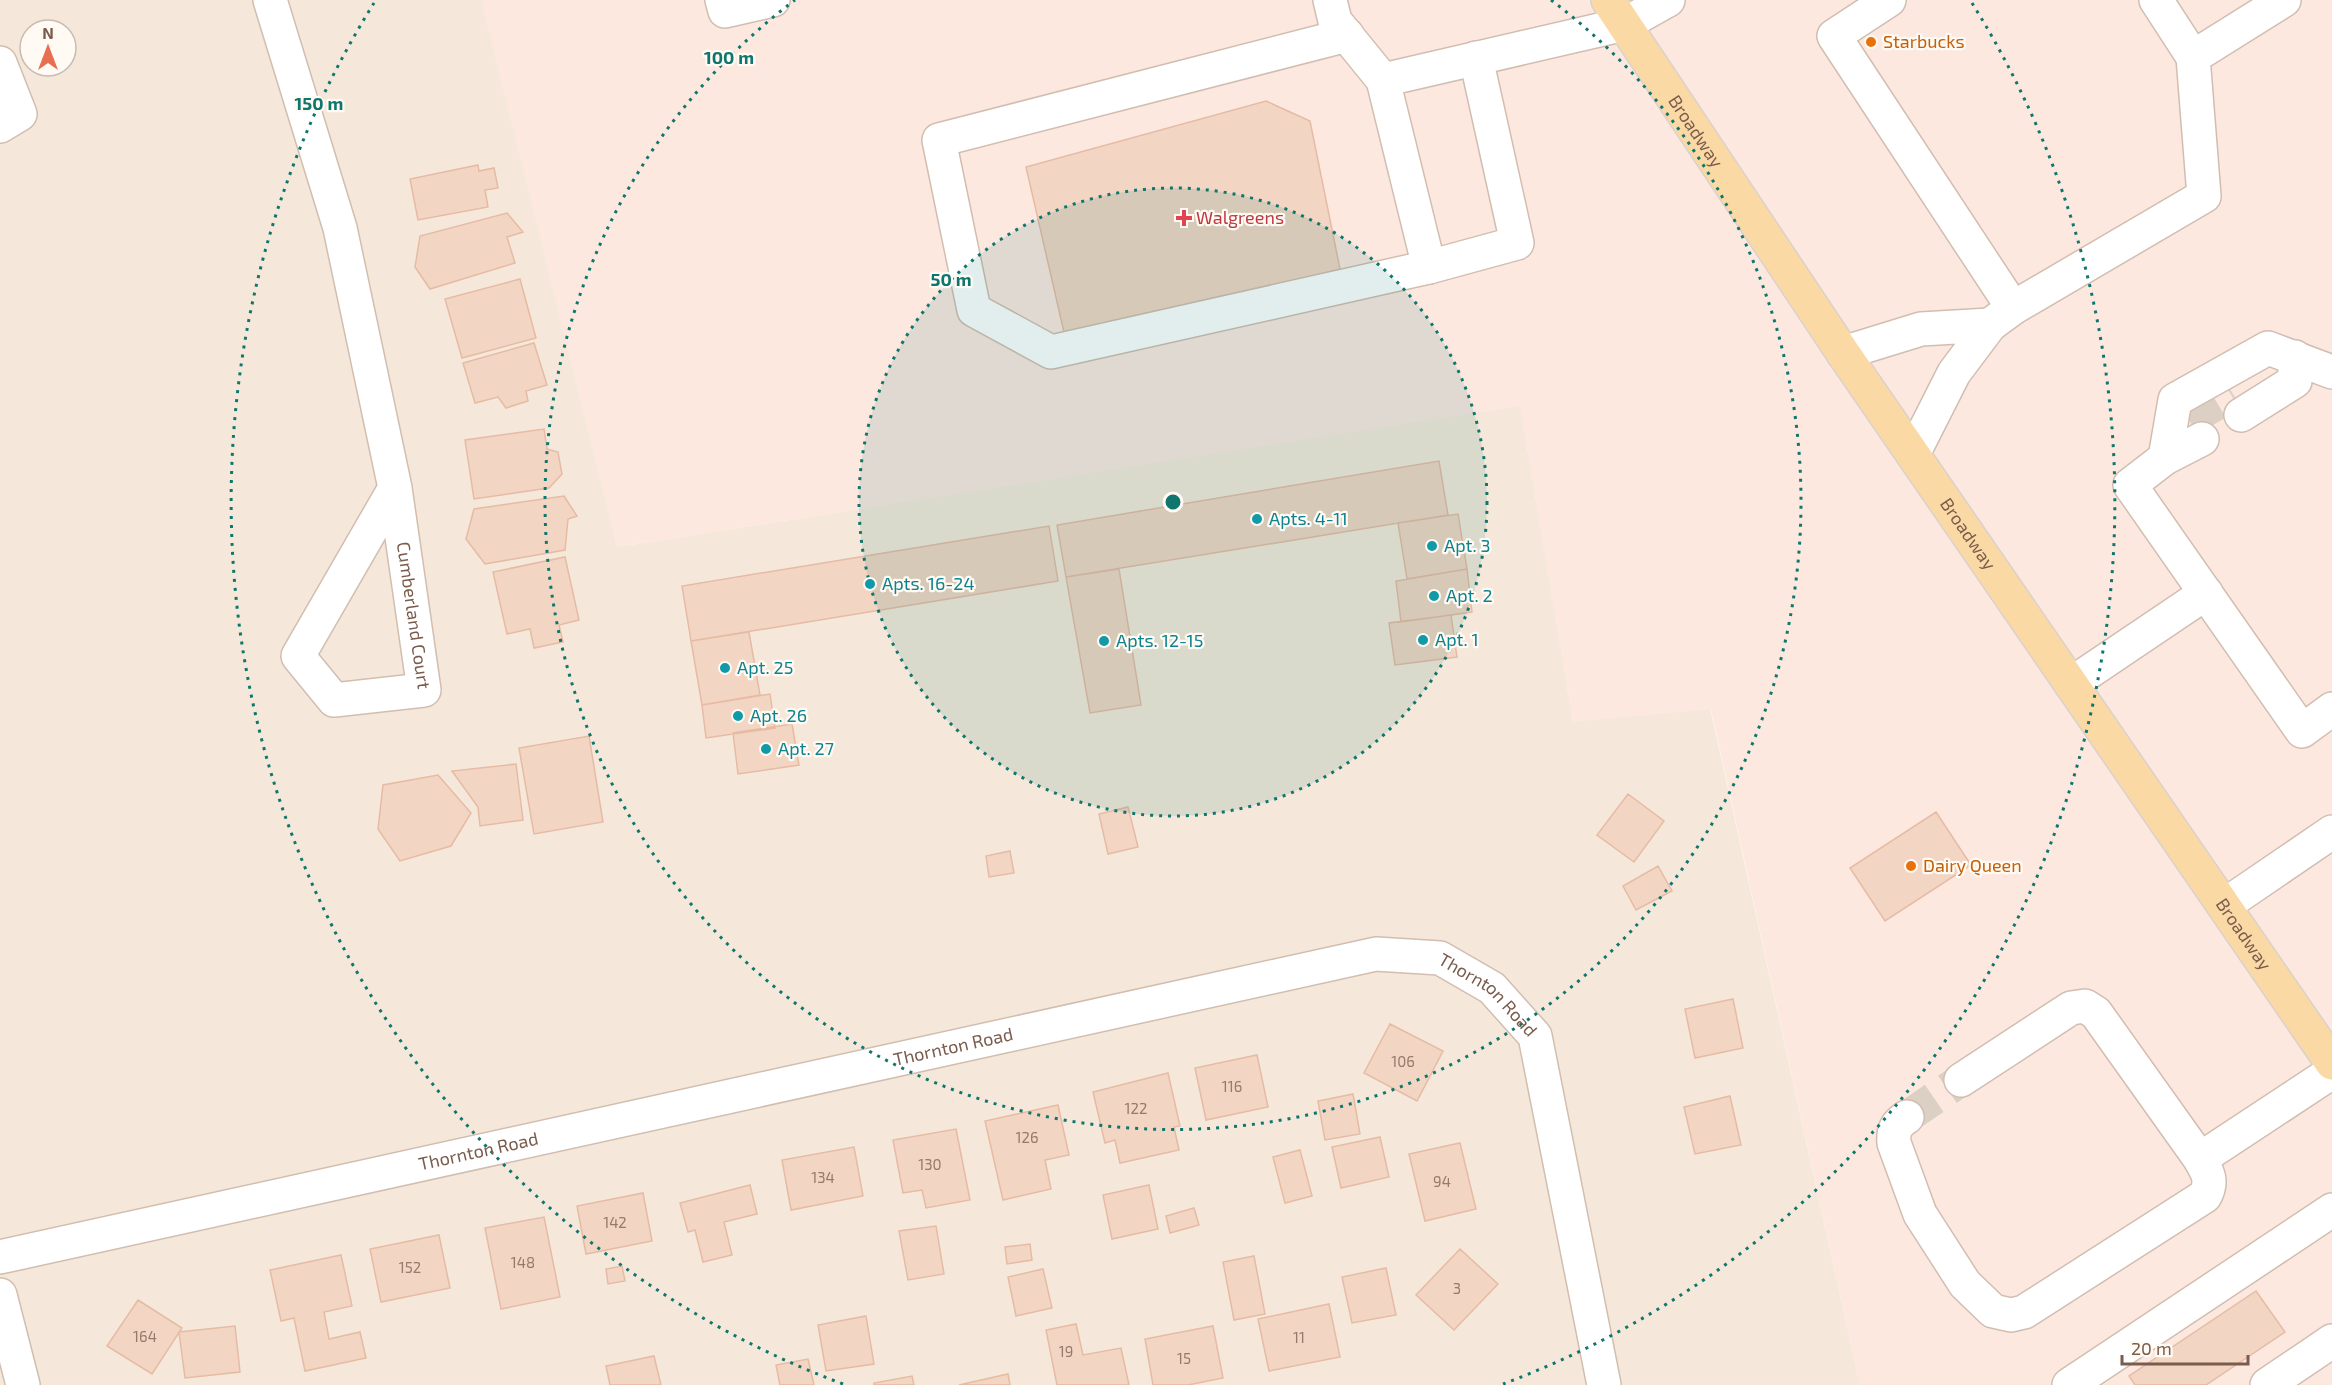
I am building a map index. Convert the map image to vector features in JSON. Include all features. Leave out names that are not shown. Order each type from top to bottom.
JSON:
[{"type":"main road","name":"Broadway","points":[[1616,12],[1843,353],[2225,904],[2332,1063]]},
{"type":"street","name":"Cumberland Court","points":[[270,0],[340,228],[394,489],[424,690],[334,700],[298,656],[394,489]]},
{"type":"street","points":[[722,0],[725,11],[773,0]]},
{"type":"street","points":[[1330,0],[1335,21],[1383,80],[1429,267]]},
{"type":"street","points":[[1383,80],[1476,58],[1616,12],[1668,0]]},
{"type":"street","points":[[1889,0],[1834,36],[2001,317]]},
{"type":"street","points":[[1913,454],[1954,373],[2001,317],[2204,196],[2193,57],[2156,0]]},
{"type":"street","points":[[2193,57],[2269,4]]},
{"type":"street","points":[[1347,35],[939,140],[974,310],[1051,352],[1429,267],[1517,243],[1476,58]]},
{"type":"street","points":[[0,63],[21,114],[0,126]]},
{"type":"street","points":[[1843,353],[1921,329],[2001,317]]},
{"type":"street","points":[[2331,373],[2268,348],[2175,400],[2181,437],[2130,485],[2302,731],[2332,709]]},
{"type":"street","points":[[2237,404],[2295,381],[2295,357]]},
{"type":"street","points":[[2071,684],[2206,593]]},
{"type":"street","points":[[2225,904],[2332,832]]},
{"type":"street","name":"Thornton Road","points":[[0,1257],[1376,954],[1440,958],[1492,988],[1535,1036],[1604,1385]]},
{"type":"street","points":[[1907,1117],[1898,1122],[1893,1132],[1894,1143],[1920,1214],[1965,1284],[1993,1311],[2011,1315],[2024,1312],[2205,1196],[2211,1186],[2209,1173],[2200,1159],[2096,1013],[2085,1006],[2071,1008],[1961,1080]]},
{"type":"street","points":[[2200,1159],[2332,1072]]},
{"type":"street","points":[[2069,1385],[2332,1210]]},
{"type":"street","points":[[0,1295],[23,1385]]},
{"type":"street","points":[[2267,1385],[2332,1341]]},
{"type":"shaded area","points":[[0,0],[490,0],[617,547],[1520,405],[1573,721],[1710,708],[1860,1385],[0,1385]]},
{"type":"shaded area","points":[[481,0],[2332,0],[2332,1385],[1860,1385],[1711,709],[1573,722],[1520,406],[617,547]]},
{"type":"building","name":"Walgreens","points":[[1266,101],[1310,121],[1340,269],[1066,341],[1026,167]]},
{"type":"building","points":[[478,165],[479,171],[494,168],[498,188],[485,190],[488,207],[418,220],[410,179]]},
{"type":"building","points":[[507,213],[523,232],[507,237],[515,263],[430,289],[415,267],[420,236]]},
{"type":"building","points":[[520,279],[536,338],[462,358],[445,299]]},
{"type":"building","points":[[534,343],[547,385],[526,391],[528,401],[506,408],[498,397],[475,403],[463,363]]},
{"type":"building","points":[[544,429],[547,449],[558,452],[562,474],[549,488],[474,499],[465,440]]},
{"type":"building","name":"Apts. 4-11","points":[[1439,461],[1448,515],[1066,577],[1057,525]]},
{"type":"building","points":[[564,496],[577,516],[568,519],[565,550],[485,564],[466,539],[474,509]]},
{"type":"building","name":"Apt. 3","points":[[1458,514],[1467,569],[1407,579],[1398,523]]},
{"type":"building","name":"Apts. 16-24","points":[[1049,526],[1058,581],[691,641],[682,586]]},
{"type":"building","points":[[565,557],[579,620],[559,625],[563,642],[534,648],[530,629],[507,634],[493,572]]},
{"type":"building","name":"Apts. 12-15","points":[[1119,569],[1141,705],[1090,713],[1066,577]]},
{"type":"building","name":"Apt. 2","points":[[1467,569],[1472,612],[1401,622],[1396,581]]},
{"type":"building","name":"Apt. 1","points":[[1451,615],[1457,657],[1395,665],[1389,623]]},
{"type":"building","name":"Apt. 25","points":[[749,632],[760,695],[702,705],[691,641]]},
{"type":"building","name":"Apt. 26","points":[[770,694],[775,728],[706,738],[702,705]]},
{"type":"building","name":"Apt. 27","points":[[792,724],[799,765],[738,774],[733,733]]},
{"type":"building","points":[[589,736],[603,822],[534,834],[519,748]]},
{"type":"building","points":[[516,764],[523,820],[480,826],[478,807],[452,771]]},
{"type":"building","points":[[438,775],[471,813],[451,846],[400,861],[378,829],[383,785]]},
{"type":"building","points":[[1628,794],[1664,821],[1634,862],[1597,835]]},
{"type":"building","points":[[1128,807],[1138,847],[1108,854],[1099,814]]},
{"type":"building","name":"Dairy Queen","points":[[1936,812],[1971,865],[1885,921],[1850,868]]},
{"type":"building","points":[[1010,851],[1014,873],[989,877],[986,856]]},
{"type":"building","points":[[1658,866],[1672,891],[1636,910],[1623,886]]},
{"type":"building","points":[[1733,999],[1743,1048],[1695,1058],[1685,1009]]},
{"type":"building","points":[[1390,1024],[1443,1051],[1417,1101],[1364,1073]]},
{"type":"building","points":[[1257,1055],[1268,1107],[1206,1120],[1195,1068]]},
{"type":"building","points":[[1168,1073],[1180,1126],[1174,1127],[1179,1150],[1120,1163],[1115,1140],[1105,1143],[1093,1092]]},
{"type":"building","points":[[1353,1094],[1360,1134],[1325,1140],[1318,1101]]},
{"type":"building","points":[[1730,1096],[1741,1145],[1695,1154],[1684,1107]]},
{"type":"building","points":[[1058,1105],[1069,1155],[1045,1160],[1051,1189],[1003,1200],[985,1121]]},
{"type":"building","points":[[956,1129],[970,1200],[926,1208],[922,1190],[903,1193],[893,1140]]},
{"type":"building","points":[[1380,1137],[1389,1177],[1341,1188],[1332,1147]]},
{"type":"building","points":[[1460,1143],[1476,1209],[1425,1221],[1409,1154]]},
{"type":"building","points":[[854,1147],[863,1196],[791,1210],[782,1160]]},
{"type":"building","points":[[1300,1150],[1312,1196],[1285,1203],[1273,1157]]},
{"type":"building","points":[[750,1185],[757,1214],[724,1222],[732,1255],[703,1262],[695,1230],[688,1232],[680,1203]]},
{"type":"building","points":[[1149,1185],[1158,1229],[1112,1239],[1103,1195]]},
{"type":"building","points":[[643,1193],[652,1241],[586,1254],[577,1206]]},
{"type":"building","points":[[1194,1208],[1199,1225],[1170,1233],[1166,1216]]},
{"type":"building","points":[[544,1217],[560,1297],[501,1309],[485,1228]]},
{"type":"building","points":[[936,1226],[944,1274],[908,1280],[899,1231]]},
{"type":"building","points":[[439,1235],[450,1288],[381,1302],[370,1249]]},
{"type":"building","points":[[1030,1244],[1032,1260],[1007,1264],[1005,1247]]},
{"type":"building","points":[[1460,1249],[1498,1284],[1454,1330],[1416,1295]]},
{"type":"building","points":[[341,1255],[352,1306],[324,1312],[329,1339],[360,1332],[366,1358],[305,1371],[294,1318],[281,1321],[270,1270]]},
{"type":"building","points":[[1254,1256],[1265,1314],[1234,1320],[1223,1262]]},
{"type":"building","points":[[622,1266],[625,1281],[608,1284],[606,1269]]},
{"type":"building","points":[[1386,1268],[1396,1315],[1352,1323],[1342,1277]]},
{"type":"building","points":[[1043,1269],[1052,1308],[1016,1316],[1008,1277]]},
{"type":"building","points":[[2256,1291],[2285,1332],[2206,1385],[2135,1385],[2129,1376]]},
{"type":"building","points":[[138,1300],[182,1328],[152,1374],[107,1346]]},
{"type":"building","points":[[1329,1304],[1340,1357],[1269,1371],[1258,1319]]},
{"type":"building","points":[[866,1316],[874,1364],[826,1371],[818,1325]]},
{"type":"building","points":[[1076,1324],[1083,1355],[1121,1348],[1129,1385],[1057,1385],[1046,1330]]},
{"type":"building","points":[[235,1326],[240,1372],[185,1378],[179,1332]]},
{"type":"building","points":[[1213,1326],[1223,1378],[1188,1385],[1153,1385],[1145,1339]]},
{"type":"building","points":[[654,1356],[661,1385],[610,1385],[606,1366]]},
{"type":"building","points":[[808,1359],[814,1385],[780,1385],[776,1365]]},
{"type":"building","points":[[1008,1374],[1010,1385],[959,1385]]},
{"type":"building","points":[[912,1376],[914,1385],[874,1385],[874,1383]]},
{"type":"tunnel","points":[[2189,420],[2233,394]]},
{"type":"tunnel","points":[[1907,1117],[1961,1080]]},
{"type":"place","name":"Starbucks","points":[[1871,42]]},
{"type":"place","name":"Walgreens","points":[[1184,218]]},
{"type":"place","name":"Apts. 4-11","points":[[1257,519]]},
{"type":"place","name":"Apt. 3","points":[[1432,546]]},
{"type":"place","name":"Apts. 16-24","points":[[870,584]]},
{"type":"place","name":"Apt. 2","points":[[1434,596]]},
{"type":"place","name":"Apt. 1","points":[[1423,640]]},
{"type":"place","name":"Apts. 12-15","points":[[1104,641]]},
{"type":"place","name":"Apt. 25","points":[[725,668]]},
{"type":"place","name":"Apt. 26","points":[[738,716]]},
{"type":"place","name":"Apt. 27","points":[[766,749]]},
{"type":"place","name":"Dairy Queen","points":[[1911,866]]}]
